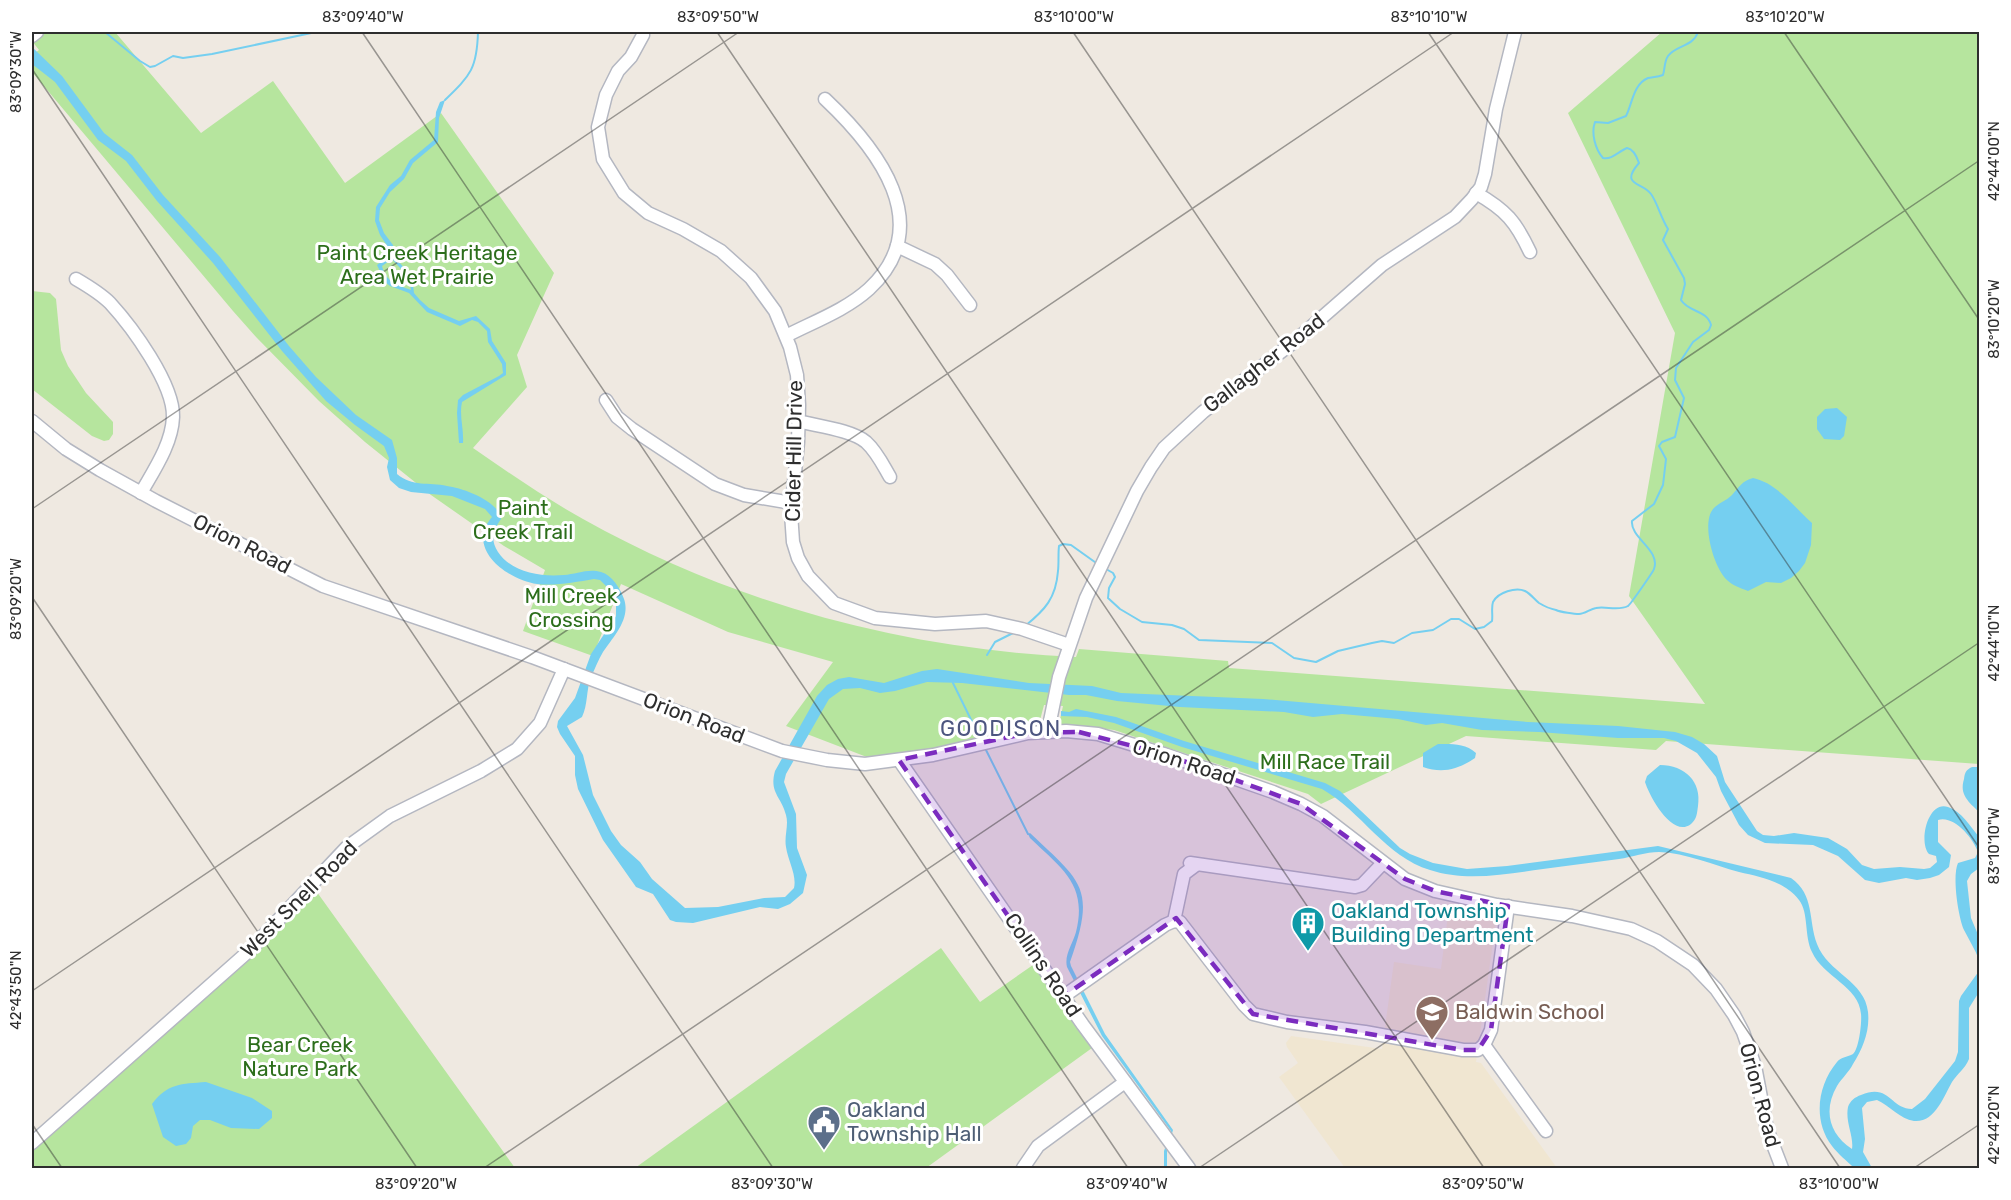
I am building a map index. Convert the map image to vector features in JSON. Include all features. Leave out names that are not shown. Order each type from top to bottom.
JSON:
[{"type":"street","points":[[32,36],[37,32]]},
{"type":"street","name":"Gallagher Road","points":[[1048,731],[1059,677],[1086,598],[1137,491],[1164,448],[1203,411],[1295,341],[1382,266],[1455,217],[1476,193],[1481,187],[1485,174],[1496,109],[1515,32]]},
{"type":"street","name":"Cider Hill Drive","points":[[643,35],[631,57],[618,71],[606,95],[598,127],[603,159],[624,193],[648,213],[721,250],[751,278],[775,311],[786,336],[796,375],[798,421],[792,503],[793,542],[798,558],[808,576],[834,603],[875,618],[935,624],[986,621],[1022,629],[1069,645]]},
{"type":"street","points":[[786,336],[852,301],[868,289],[885,270],[897,246],[899,235],[899,212],[890,179],[854,126],[825,99]]},
{"type":"street","points":[[1476,193],[1495,204],[1510,217],[1520,230],[1530,252]]},
{"type":"street","points":[[897,246],[935,264],[947,275],[970,305]]},
{"type":"street","points":[[76,279],[109,302],[128,326],[156,367],[171,401],[173,417],[170,434],[161,457],[141,493]]},
{"type":"street","points":[[606,400],[617,417],[632,429],[715,484],[744,495],[792,503]]},
{"type":"street","points":[[798,421],[853,434],[865,441],[880,458],[890,477]]},
{"type":"street","name":"Orion Road","points":[[32,422],[66,449],[141,493],[323,586],[564,669],[782,751],[865,764],[933,755],[998,738],[1048,731],[1098,735],[1167,755],[1274,792],[1323,816],[1405,879],[1435,891],[1631,929],[1657,941],[1693,965],[1716,989],[1734,1015],[1743,1032],[1755,1066],[1767,1130],[1782,1168]]},
{"type":"street","name":"West Snell Road","points":[[32,1143],[250,950],[347,847],[390,816],[481,771],[517,749],[540,723],[564,669]]},
{"type":"street","name":"Collins Road","points":[[899,760],[1125,1082],[1189,1168]]},
{"type":"street","points":[[1174,921],[1184,874],[1193,864],[1355,888],[1362,885],[1383,863]]},
{"type":"street","points":[[1064,996],[1165,924],[1174,921],[1180,922],[1253,1014],[1463,1050],[1478,1050],[1484,1045],[1491,1030],[1508,906]]},
{"type":"street","points":[[1484,1045],[1546,1131]]},
{"type":"street","points":[[1023,1168],[1038,1146],[1125,1082]]},
{"type":"highlighted area","points":[[1079,732],[1167,755],[1301,804],[1405,879],[1435,891],[1508,906],[1491,1030],[1478,1050],[1463,1050],[1253,1014],[1176,918],[1064,996],[899,760],[1028,733]]},
{"type":"shaded area","name":"Baldwin School","points":[[1448,915],[1496,921],[1476,1062],[1481,1063],[1557,1168],[1345,1168],[1279,1077],[1298,1063],[1287,1047],[1286,1043],[1291,1036],[1382,1049],[1394,962],[1441,969]]},
{"type":"green space","points":[[32,32],[115,32],[201,133],[273,81],[345,183],[441,113],[554,273],[517,355],[527,387],[473,448],[583,519],[641,549],[700,575],[760,598],[822,617],[947,644],[1076,657],[1079,649],[1228,661],[1229,668],[1705,704],[1629,596],[1675,333],[1568,113],[1662,32],[1979,32],[1979,764],[1666,741],[1656,750],[1466,736],[1321,804],[1308,794],[1114,730],[1059,724],[1063,706],[1044,705],[1039,724],[929,750],[872,759],[786,726],[833,662],[728,632],[621,584],[593,656],[523,631],[545,570],[504,546],[431,495],[365,442],[319,401],[257,338],[32,72],[32,55],[39,50],[32,41]]},
{"type":"green space","points":[[32,291],[50,293],[56,299],[61,350],[68,366],[86,393],[113,422],[113,434],[109,440],[104,441],[92,436],[32,389]]},
{"type":"green space","name":"Bear Creek Nature Park","points":[[314,888],[515,1168],[32,1168],[32,1149],[144,1048]]},
{"type":"green space","points":[[941,948],[980,1002],[1033,965],[1092,1048],[926,1168],[635,1168]]},
{"type":"water","points":[[32,47],[62,76],[104,133],[132,155],[163,195],[220,257],[316,377],[356,415],[392,440],[397,458],[397,474],[409,481],[462,489],[487,501],[499,512],[501,519],[494,535],[494,543],[498,552],[511,565],[519,569],[537,574],[555,575],[596,571],[609,576],[615,582],[626,606],[623,621],[601,655],[591,677],[582,717],[567,726],[583,755],[593,795],[611,831],[621,845],[640,862],[652,879],[685,908],[718,907],[764,898],[785,897],[794,888],[795,883],[786,843],[787,819],[773,784],[775,771],[817,696],[827,685],[838,679],[849,677],[884,683],[922,671],[937,669],[1029,683],[1092,686],[1121,693],[1263,699],[1675,732],[1692,737],[1717,756],[1725,782],[1757,831],[1763,835],[1794,833],[1828,838],[1847,849],[1862,865],[1874,869],[1930,868],[1937,862],[1936,856],[1929,854],[1926,848],[1927,823],[1935,810],[1948,807],[1961,816],[1979,837],[1979,868],[1971,874],[1967,881],[1971,918],[1979,937],[1979,960],[1964,930],[1956,896],[1958,863],[1975,858],[1978,852],[1972,840],[1956,824],[1944,819],[1938,820],[1938,842],[1951,855],[1949,867],[1939,875],[1917,880],[1906,878],[1879,883],[1865,880],[1838,856],[1813,845],[1765,843],[1748,835],[1739,825],[1716,777],[1697,753],[1676,741],[1664,738],[1618,738],[1482,730],[1442,723],[1426,725],[1398,719],[1342,714],[1313,717],[1284,712],[1180,707],[962,683],[927,682],[880,693],[860,688],[843,689],[829,699],[786,774],[784,782],[796,814],[797,848],[807,875],[803,893],[790,904],[778,909],[760,907],[693,923],[670,920],[653,894],[636,887],[603,840],[578,789],[575,756],[557,727],[558,721],[575,698],[591,654],[616,616],[616,602],[608,588],[600,580],[594,579],[537,584],[511,575],[495,563],[485,547],[483,532],[492,517],[485,509],[452,496],[411,492],[399,488],[390,480],[387,467],[389,458],[384,446],[326,401],[126,161],[98,140],[55,82],[32,64]]},
{"type":"water","points":[[445,100],[439,118],[438,142],[413,163],[404,179],[390,192],[380,208],[379,220],[384,233],[393,245],[395,258],[412,276],[414,293],[420,300],[429,308],[459,321],[476,316],[490,329],[492,341],[506,363],[506,375],[462,402],[463,443],[459,443],[458,400],[503,373],[502,364],[488,342],[487,331],[478,322],[472,320],[460,326],[427,312],[409,293],[385,282],[377,265],[390,255],[390,250],[380,235],[375,221],[376,207],[390,185],[401,176],[410,160],[434,140],[436,112],[440,102]],"holes":[[[392,259],[409,278],[411,290],[389,279],[382,266]]]},
{"type":"water","points":[[1837,408],[1847,417],[1844,436],[1840,440],[1824,439],[1817,429],[1817,417],[1825,409]]},
{"type":"water","points":[[1753,478],[1770,485],[1785,496],[1812,523],[1811,545],[1805,563],[1799,571],[1781,583],[1766,582],[1748,591],[1731,583],[1722,574],[1711,546],[1708,525],[1713,509],[1730,497],[1743,483]]},
{"type":"water","points":[[1076,709],[1116,717],[1184,741],[1325,783],[1340,791],[1400,848],[1433,863],[1467,869],[1507,866],[1658,846],[1791,878],[1804,892],[1810,908],[1814,935],[1822,954],[1860,992],[1868,1012],[1867,1033],[1863,1046],[1837,1086],[1830,1104],[1833,1129],[1852,1149],[1847,1113],[1853,1100],[1871,1092],[1878,1092],[1905,1108],[1912,1109],[1925,1099],[1955,1061],[1958,1052],[1959,1001],[1979,971],[1979,992],[1969,1008],[1969,1059],[1952,1082],[1938,1108],[1928,1118],[1914,1121],[1904,1118],[1877,1100],[1867,1102],[1862,1108],[1865,1139],[1863,1152],[1872,1168],[1854,1168],[1834,1149],[1826,1136],[1822,1126],[1820,1104],[1830,1071],[1839,1060],[1853,1054],[1857,1047],[1861,1023],[1859,1004],[1848,989],[1817,961],[1808,939],[1802,905],[1787,888],[1764,878],[1679,855],[1659,852],[1500,875],[1444,874],[1414,864],[1400,855],[1336,798],[1322,789],[1182,747],[1114,723],[1087,717],[1061,716],[1061,711],[1069,712]]},
{"type":"water","points":[[1438,744],[1467,747],[1476,753],[1475,758],[1451,769],[1437,770],[1423,767],[1423,753]]},
{"type":"water","points":[[1660,765],[1677,768],[1690,776],[1694,782],[1699,797],[1696,818],[1691,824],[1684,827],[1676,826],[1662,814],[1651,796],[1645,782],[1647,776]]},
{"type":"water","points":[[1972,767],[1979,767],[1979,812],[1966,798],[1963,790],[1965,773]]},
{"type":"water","points":[[1030,833],[1073,876],[1080,888],[1083,902],[1082,918],[1070,962],[1071,966],[1105,1034],[1173,1130],[1167,1151],[1167,1168],[1164,1168],[1164,1151],[1171,1131],[1102,1036],[1067,967],[1069,949],[1076,932],[1079,915],[1075,889],[1061,868],[1030,838],[1028,834]]},
{"type":"water","points":[[206,1082],[252,1098],[272,1111],[272,1118],[259,1129],[231,1128],[210,1120],[200,1120],[193,1126],[191,1138],[186,1144],[176,1146],[163,1137],[152,1104],[170,1088],[182,1084]]},
{"type":"waterway","points":[[105,32],[150,67],[173,56],[183,58],[212,54],[316,32]]},
{"type":"waterway","points":[[445,100],[471,70],[476,54],[478,32]]},
{"type":"waterway","points":[[1106,569],[1115,577],[1109,588],[1108,598],[1120,609],[1142,622],[1172,625],[1184,629],[1199,640],[1272,643],[1294,658],[1316,662],[1338,651],[1382,641],[1394,643],[1412,633],[1433,630],[1451,619],[1459,619],[1475,629],[1484,627],[1492,621],[1492,604],[1495,598],[1512,590],[1525,591],[1543,605],[1571,613],[1581,614],[1596,608],[1628,606],[1654,569],[1653,556],[1636,533],[1632,521],[1654,504],[1663,485],[1666,459],[1659,446],[1662,442],[1675,437],[1684,398],[1675,380],[1676,368],[1693,342],[1709,330],[1711,325],[1706,316],[1688,307],[1681,300],[1685,284],[1684,278],[1663,240],[1668,229],[1651,194],[1632,180],[1633,170],[1639,163],[1636,156],[1627,148],[1612,157],[1603,158],[1594,141],[1593,131],[1595,122],[1608,123],[1626,116],[1639,85],[1648,78],[1663,75],[1671,52],[1692,41],[1698,32]]},
{"type":"waterway","points":[[1025,626],[1044,609],[1055,589],[1059,546],[1071,545],[1099,565]]},
{"type":"waterway","points":[[987,655],[995,642],[1015,632]]},
{"type":"waterway","points":[[953,683],[981,740]]},
{"type":"waterway","points":[[985,748],[1028,834]]},
{"type":"place","name":"Oakland Township Building Department","points":[[1308,952]]},
{"type":"place","name":"Baldwin School","points":[[1432,1041]]},
{"type":"place","name":"Oakland Township Hall","points":[[824,1151]]},
{"type":"district","name":"GOODISON","points":[[1001,728]]},
{"type":"park label","name":"Paint Creek Heritage Area Wet Prairie","points":[[417,265]]},
{"type":"park label","name":"Paint Creek Trail","points":[[523,520]]},
{"type":"park label","name":"Mill Creek Crossing","points":[[571,608]]},
{"type":"park label","name":"Mill Race Trail","points":[[1325,762]]}]
